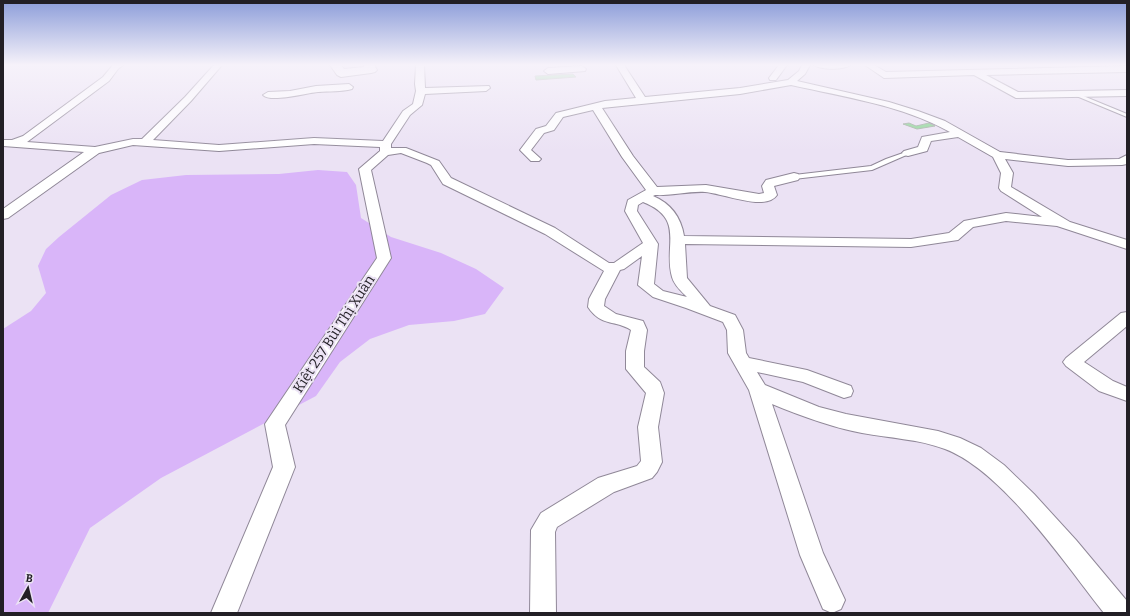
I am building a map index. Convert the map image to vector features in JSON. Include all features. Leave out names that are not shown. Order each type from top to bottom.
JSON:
[{"type":"street","points":[[6,144],[27,138],[86,94]]},
{"type":"street","points":[[144,143],[193,94]]},
{"type":"street","points":[[268,95],[291,94]]},
{"type":"street","name":"Kiệt 257 Bùi Thị Xuân","points":[[224,613],[284,467],[275,424],[384,258],[365,169],[386,148],[406,113],[416,105],[420,94]]},
{"type":"street","points":[[638,94],[642,100]]},
{"type":"street","points":[[535,159],[525,150],[540,131],[550,128],[559,115],[605,104],[703,94]]},
{"type":"street","points":[[838,94],[915,113],[941,123],[997,155],[1068,163],[1122,162],[1127,158]]},
{"type":"street","points":[[1012,94],[1016,96],[1089,94]]},
{"type":"street","points":[[596,106],[628,156],[648,194],[673,218],[678,240],[678,265],[680,278],[704,308]]},
{"type":"street","points":[[908,153],[923,149],[926,140],[958,134]]},
{"type":"street","points":[[6,144],[95,150],[133,142],[218,148],[264,146],[314,140],[402,150],[431,160],[435,163],[447,181],[550,231],[603,265],[614,267]]},
{"type":"street","points":[[3,215],[95,150]]},
{"type":"street","points":[[997,155],[1007,173],[1005,188],[1064,225],[1127,245]]},
{"type":"street","points":[[794,177],[770,183],[768,186],[771,195],[766,198],[742,196],[704,188],[648,194],[632,203],[631,211],[651,244],[646,285],[658,294],[704,308],[729,319],[735,330],[737,353],[758,390],[812,556],[832,600]]},
{"type":"street","points":[[678,240],[910,243],[953,237],[969,224],[1006,217],[1059,222]]},
{"type":"street","points":[[543,613],[543,530],[546,525],[555,516],[606,485],[644,472],[652,462],[648,427],[655,393],[653,387],[635,369],[635,351],[639,330],[637,326],[610,317],[596,307],[597,299],[614,267],[651,244]]},
{"type":"street","points":[[1127,317],[1072,362],[1106,386],[1127,394]]},
{"type":"street","points":[[743,363],[807,376],[844,391]]},
{"type":"street","points":[[758,390],[793,406],[818,414],[847,422],[905,431],[940,440],[967,450],[993,468],[1031,504],[1120,613]]},
{"type":"lane","points":[[1076,94],[1127,116]]},
{"type":"lane","points":[[794,177],[872,168],[888,160],[908,153]]},
{"type":"shaded area","points":[[318,170],[347,172],[356,185],[361,218],[391,237],[441,253],[476,269],[504,288],[485,314],[454,321],[409,325],[370,339],[340,362],[316,396],[161,478],[90,528],[48,613],[3,613],[3,329],[31,311],[46,293],[38,266],[46,249],[111,195],[142,180],[186,175],[279,174]]},
{"type":"building","points":[[909,123],[916,126],[929,123],[935,126],[917,129],[903,124]]}]
